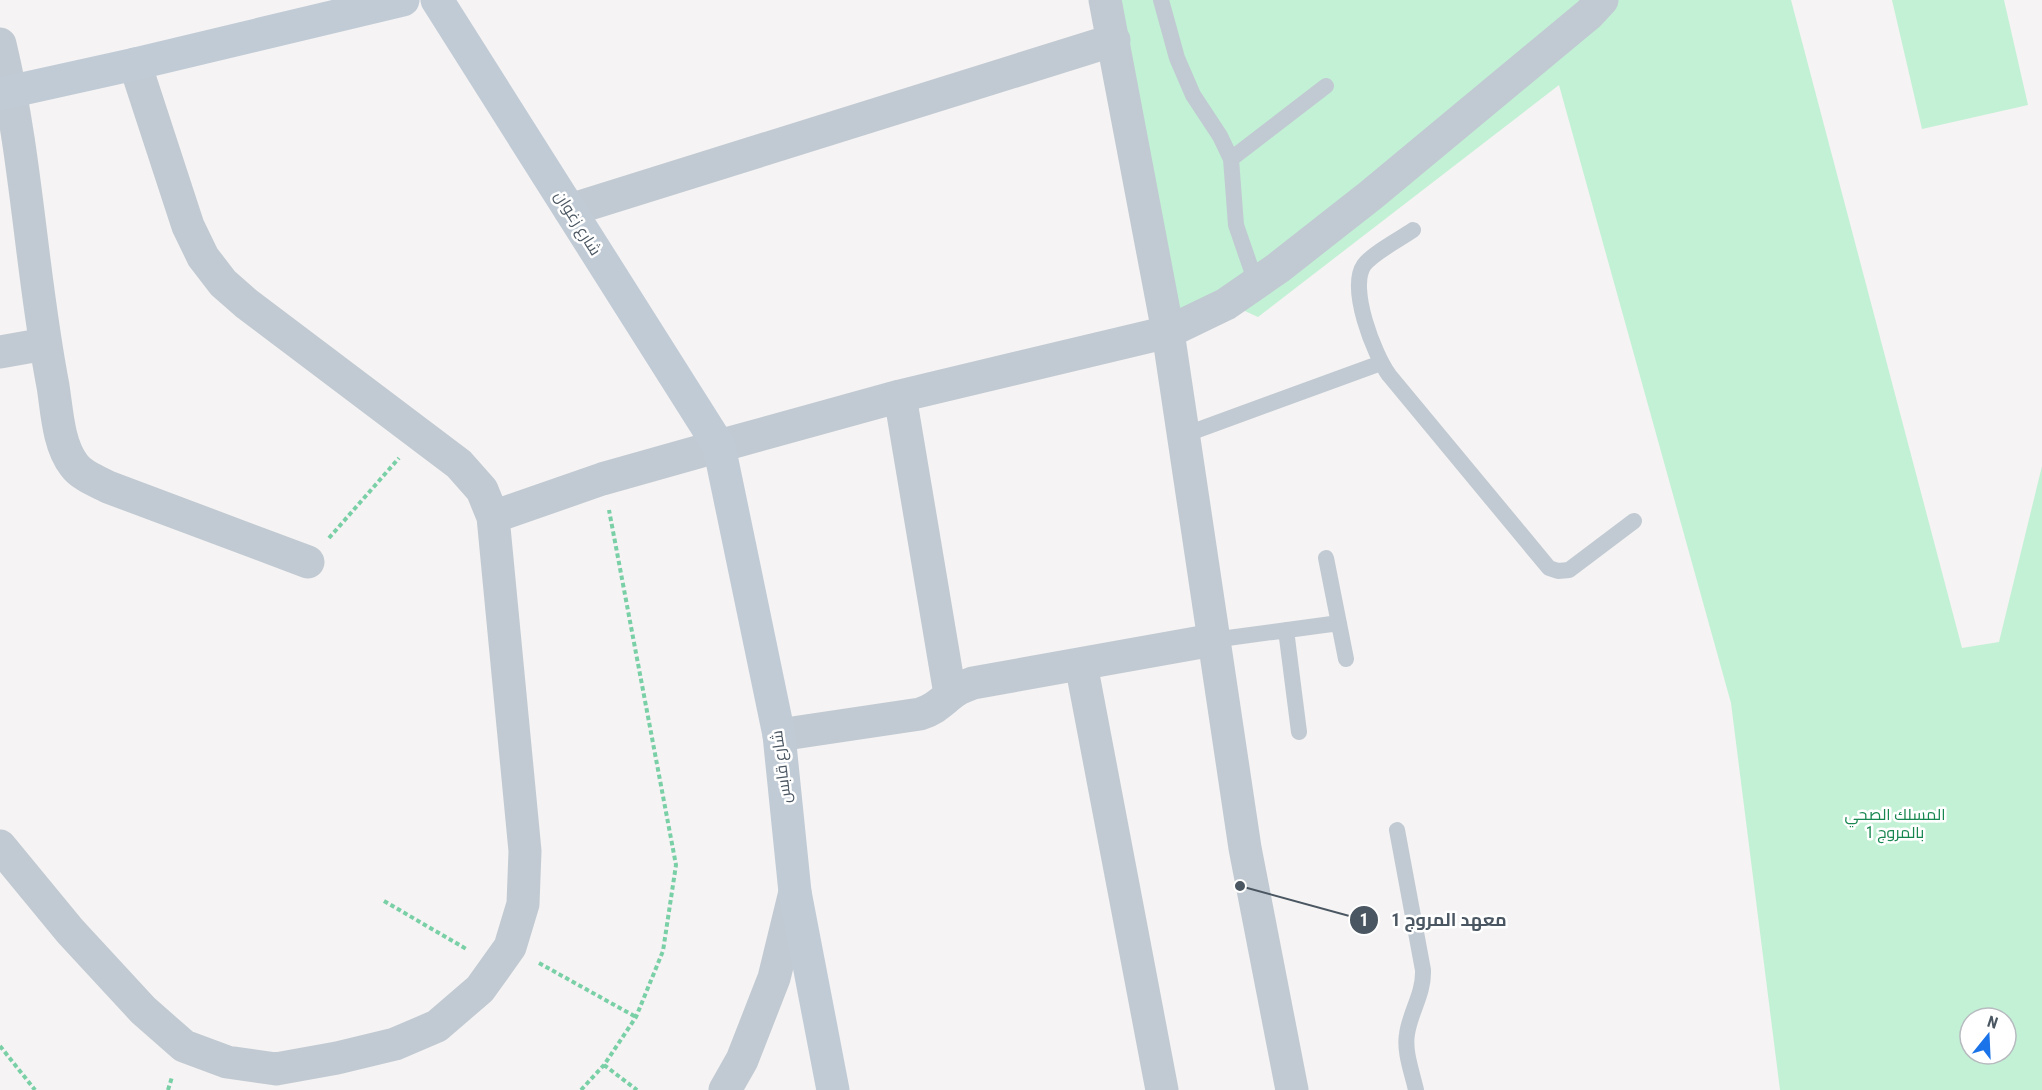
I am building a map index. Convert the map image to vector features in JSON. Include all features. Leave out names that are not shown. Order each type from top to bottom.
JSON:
[{"type":"street","points":[[6,93],[403,0]]},
{"type":"street","name":"شارع زغوان","points":[[437,0],[718,446]]},
{"type":"street","points":[[1105,0],[1168,332],[1245,848],[1291,1090]]},
{"type":"street","points":[[493,517],[602,479],[900,396],[1168,332],[1226,304],[1256,283],[1371,195],[1580,22],[1602,0]]},
{"type":"street","points":[[570,210],[1114,40]]},
{"type":"street","points":[[0,44],[45,344],[64,446],[74,466],[108,487],[308,562]]},
{"type":"street","points":[[0,846],[70,931],[143,1010],[184,1046],[227,1062],[276,1069],[395,1044],[437,1026],[480,989],[503,957],[523,904],[525,851],[493,517],[482,490],[459,464],[247,304],[223,283],[203,257],[188,226],[135,64]]},
{"type":"street","points":[[0,352],[45,344]]},
{"type":"street","points":[[900,396],[950,694]]},
{"type":"street","name":"شارع قابس","points":[[718,446],[779,735],[795,892],[833,1090]]},
{"type":"street","points":[[779,735],[920,714],[931,711],[941,705],[950,694],[973,683],[1213,640]]},
{"type":"street","points":[[1082,664],[1162,1090]]},
{"type":"street","points":[[725,1090],[742,1060],[774,978],[795,892]]},
{"type":"lane","points":[[1161,0],[1177,58],[1193,95],[1220,136],[1231,159],[1236,225],[1256,283]]},
{"type":"lane","points":[[1231,159],[1326,86]]},
{"type":"lane","points":[[1413,230],[1366,262],[1360,271],[1358,291],[1381,363],[1549,568],[1558,572],[1569,570],[1634,521]]},
{"type":"lane","points":[[1184,435],[1381,363]]},
{"type":"lane","points":[[1326,558],[1346,659]]},
{"type":"lane","points":[[1213,640],[1339,623]]},
{"type":"lane","points":[[1286,630],[1299,732]]},
{"type":"lane","points":[[1397,830],[1424,970],[1422,989],[1406,1036],[1406,1046],[1416,1090]]},
{"type":"path","points":[[308,562],[420,435]]},
{"type":"path","points":[[581,1090],[604,1065],[636,1017],[663,951],[675,865],[602,479]]},
{"type":"path","points":[[384,901],[636,1017]]},
{"type":"path","points":[[0,1046],[34,1090]]},
{"type":"path","points":[[604,1065],[637,1090]]},
{"type":"green space","name":"المسلك الصحي بالمروج 1","points":[[1104,0],[1791,0],[1962,648],[1999,642],[2042,466],[2042,1090],[1780,1090],[1731,703],[1559,85],[1258,317],[1221,300],[1174,323]]},
{"type":"green space","points":[[1892,0],[2004,0],[2028,105],[1922,129]]},
{"type":"place","name":"معهد المروج 1","points":[[1240,886]]}]
